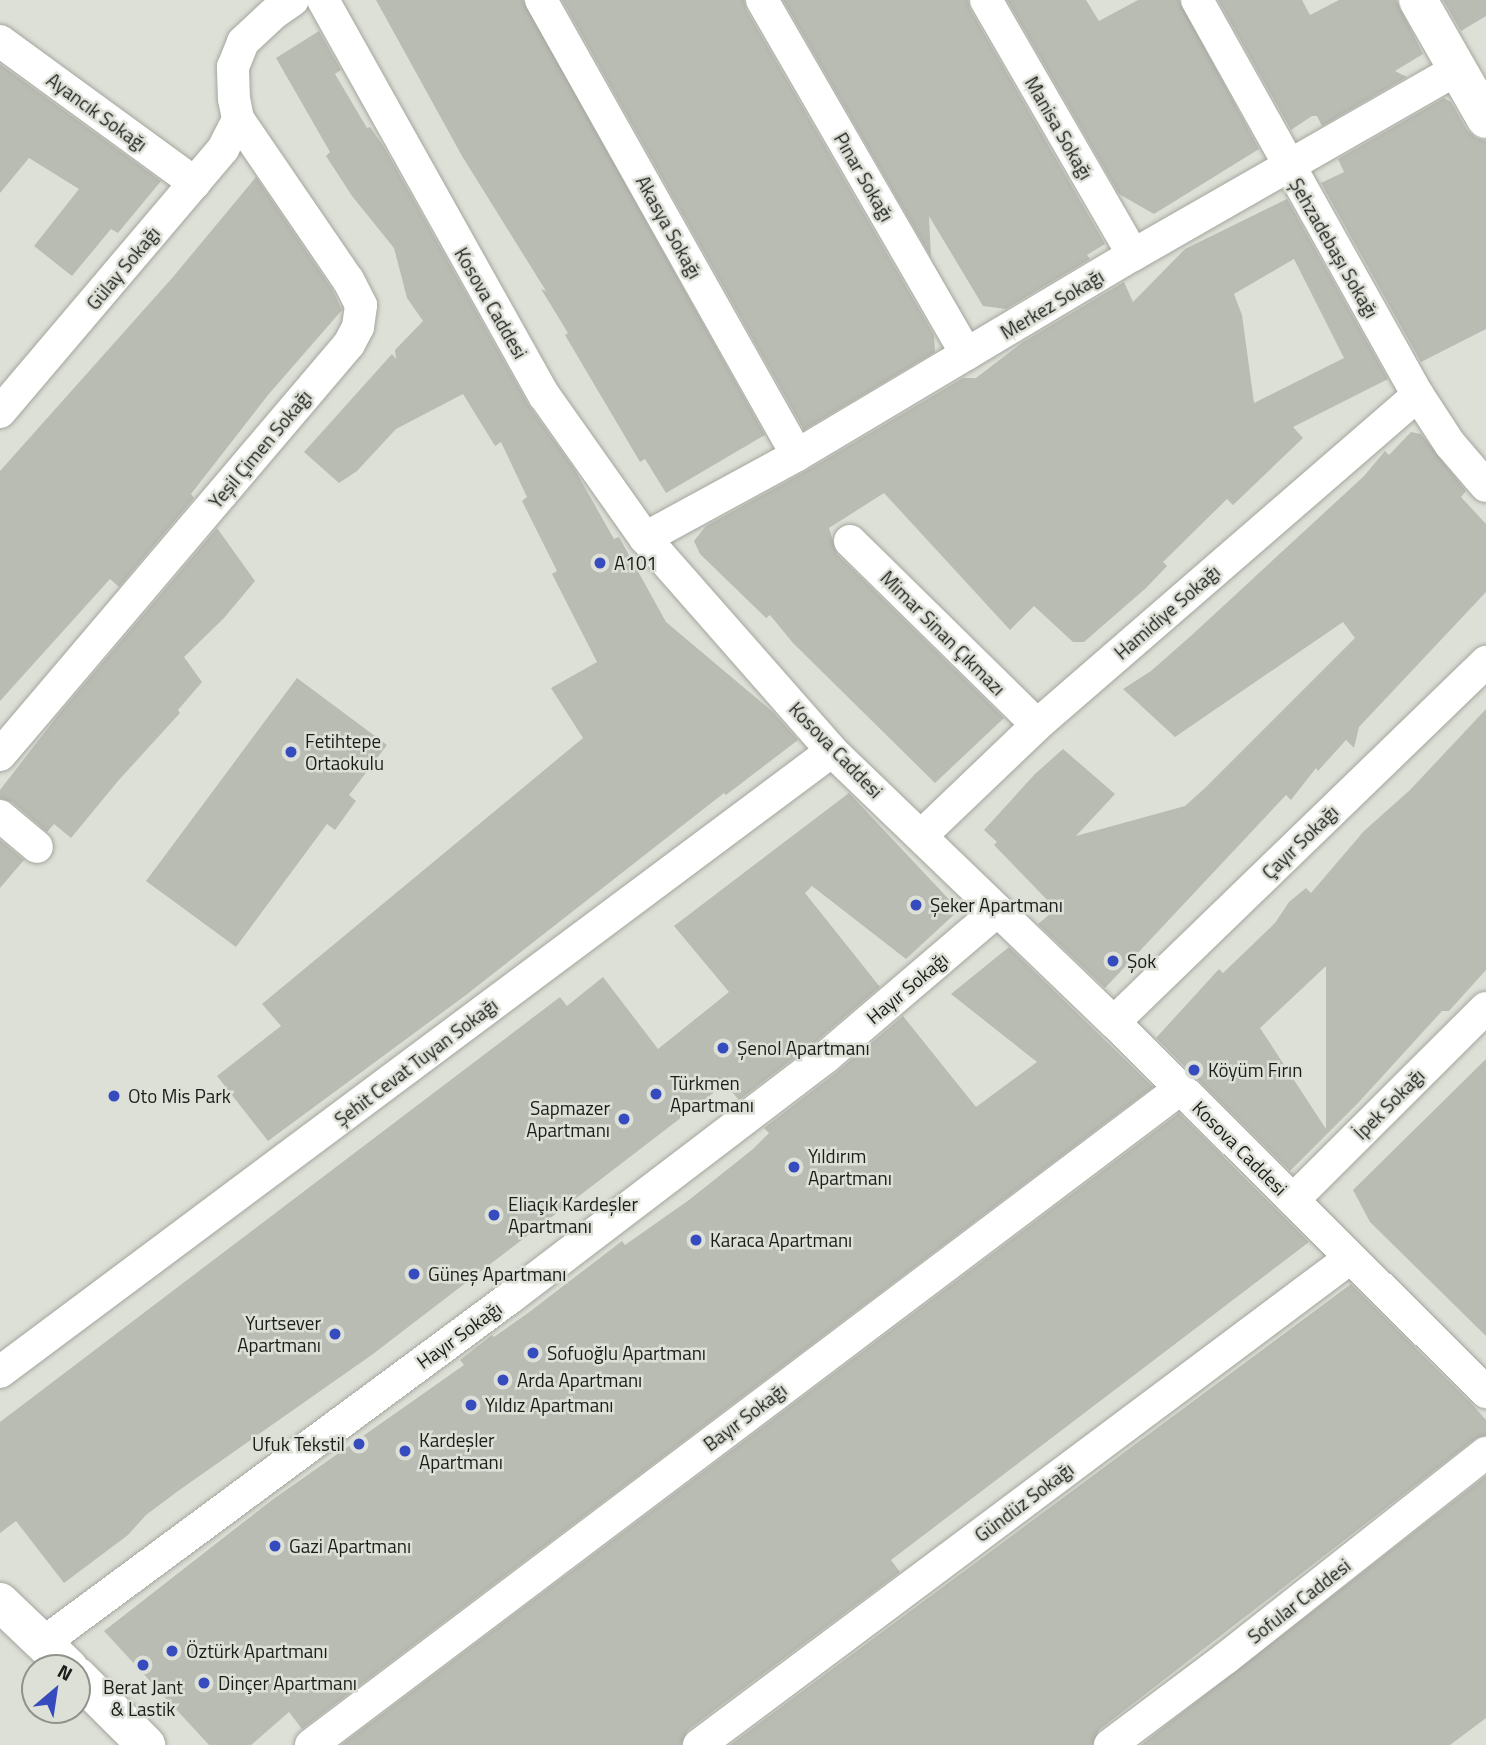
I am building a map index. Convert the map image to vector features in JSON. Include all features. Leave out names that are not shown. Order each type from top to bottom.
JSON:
[{"type":"main road","points":[[1418,0],[1486,119]]},
{"type":"main road","points":[[0,1602],[55,1654]]},
{"type":"main road","points":[[91,1690],[146,1745]]},
{"type":"street","points":[[238,119],[233,67],[243,42],[273,14],[293,0]]},
{"type":"street","name":"Kosova Caddesi","points":[[323,0],[544,395],[645,538],[832,751],[1114,1023],[1349,1259],[1482,1381]]},
{"type":"street","name":"Akasya Sokağı","points":[[541,0],[797,455]]},
{"type":"street","name":"Pınar Sokağı","points":[[762,0],[966,354]]},
{"type":"street","name":"Manisa Sokağı","points":[[986,0],[1133,255]]},
{"type":"street","name":"Şehzadebaşı Sokağı","points":[[1197,0],[1288,167],[1418,395],[1450,444],[1486,486]]},
{"type":"street","name":"Ayancık Sokağı","points":[[0,41],[195,183]]},
{"type":"street","name":"Merkez Sokağı","points":[[645,538],[797,455],[1133,255],[1458,69]]},
{"type":"street","name":"Gülay Sokağı","points":[[0,412],[223,149],[238,119]]},
{"type":"street","name":"Yeşil Çimen Sokağı","points":[[0,755],[349,344],[358,327],[360,305],[348,280],[238,119]]},
{"type":"street","name":"Hamidiye Sokağı","points":[[922,835],[1037,725],[1418,395]]},
{"type":"street","name":"Mimar Sinan Çıkmazı","points":[[850,541],[1037,725]]},
{"type":"street","name":"Çayır Sokağı","points":[[1114,1023],[1486,662]]},
{"type":"street","name":"Şehit Cevat Tuyan Sokağı","points":[[0,1372],[832,751]]},
{"type":"street","points":[[0,816],[37,847]]},
{"type":"street","name":"Hayır Sokağı","points":[[57,1654],[511,1297],[826,1057],[997,911]]},
{"type":"street","name":"İpek Sokağı","points":[[1293,1200],[1486,1008]]},
{"type":"street","name":"Bayır Sokağı","points":[[311,1745],[1180,1089]]},
{"type":"street","name":"Gündüz Sokağı","points":[[699,1745],[1349,1259]]},
{"type":"street","name":"Sofular Caddesi","points":[[1110,1745],[1226,1658],[1486,1453]]},
{"type":"building","points":[[376,0],[523,0],[765,435],[666,493],[645,459],[640,462],[565,335],[568,333],[541,289],[546,291],[462,156]]},
{"type":"building","points":[[562,0],[744,0],[746,9],[934,335],[935,352],[804,430]]},
{"type":"building","points":[[783,0],[968,0],[970,9],[1105,244],[1087,255],[1090,259],[1006,309],[983,306],[929,216],[931,257]]},
{"type":"building","points":[[1007,0],[1086,0],[1099,21],[1138,0],[1179,0],[1259,149],[1154,214],[1119,194]]},
{"type":"building","points":[[1218,0],[1302,0],[1310,15],[1339,0],[1396,0],[1423,54],[1395,71],[1407,77],[1322,126],[1317,116],[1312,116],[1291,130]]},
{"type":"building","points":[[1443,0],[1486,0],[1486,16],[1461,31]]},
{"type":"building","points":[[319,31],[341,70],[335,74],[367,128],[370,127],[384,147],[528,404],[575,470],[614,539],[619,537],[666,622],[773,712],[798,740],[726,795],[724,793],[466,995],[268,1141],[217,1076],[281,1026],[262,1004],[583,738],[551,688],[597,662],[552,574],[557,571],[522,501],[527,497],[501,442],[495,446],[463,394],[396,429],[357,471],[339,483],[304,452],[392,354],[396,359],[395,350],[423,321],[407,298],[394,248],[352,196],[326,156],[330,152],[276,58]]},
{"type":"building","points":[[0,64],[161,181],[118,233],[111,229],[72,276],[34,246],[79,189],[29,158],[0,193]]},
{"type":"building","points":[[1444,98],[1451,102],[1467,130],[1476,138],[1486,141],[1486,329],[1421,362],[1321,183],[1344,172],[1338,159]]},
{"type":"building","points":[[256,177],[332,289],[342,310],[268,395],[191,494],[194,498],[119,587],[110,579],[0,701],[0,471],[173,277]]},
{"type":"building","points":[[1287,199],[1388,379],[1293,427],[1303,438],[1233,505],[1227,499],[1163,562],[1167,566],[1146,588],[1084,642],[1073,642],[1034,606],[1010,630],[884,493],[829,528],[837,554],[1004,718],[935,783],[793,643],[770,615],[766,618],[700,554],[694,541],[706,526],[806,471],[963,378],[976,378],[1023,342],[1124,282],[1133,302],[1185,249]],"holes":[[[1294,259],[1344,358],[1254,403],[1242,315],[1234,294]]]},
{"type":"building","points":[[1411,432],[1421,434],[1466,491],[1461,497],[1486,524],[1486,592],[1359,727],[1354,748],[1346,740],[1318,771],[1316,768],[1291,800],[1286,795],[1105,988],[1038,924],[1056,909],[994,845],[997,842],[984,830],[1035,774],[1063,749],[1115,794],[1076,836],[1185,806],[1205,788],[1355,638],[1343,622],[1175,737],[1123,689],[1151,671],[1193,634],[1364,476],[1385,451],[1389,455]]},
{"type":"building","points":[[217,528],[255,581],[224,618],[184,657],[202,682],[178,710],[180,713],[71,838],[54,824],[47,832],[12,802],[0,798],[0,790],[58,715]]},
{"type":"building","points":[[297,678],[387,745],[349,795],[356,801],[335,830],[327,824],[236,947],[146,881]]},
{"type":"building","points":[[1486,709],[1486,970],[1449,1011],[1442,1011],[1359,1102],[1290,1171],[1156,1038],[1219,969],[1223,973],[1275,923],[1289,902],[1306,888],[1311,893],[1364,831],[1410,790]],"holes":[[[1326,966],[1326,1129],[1260,1028]]]},
{"type":"building","points":[[849,793],[959,910],[906,959],[812,886],[805,893],[880,987],[814,1043],[739,1100],[725,1084],[373,1354],[146,1515],[128,1535],[64,1583],[16,1521],[0,1533],[0,1422],[560,997],[567,1006],[603,977],[658,1049],[729,992],[674,926]]},
{"type":"building","points":[[0,840],[24,860],[0,888]]},
{"type":"building","points":[[1009,947],[1153,1087],[302,1729],[289,1712],[251,1745],[209,1745],[104,1631],[272,1500],[464,1365],[460,1360],[492,1335],[494,1337],[528,1313],[622,1241],[625,1245],[689,1200],[753,1149],[769,1133],[764,1128],[837,1072],[903,1016],[976,1107],[1037,1062],[951,994]]},
{"type":"building","points":[[1486,1059],[1486,1336],[1370,1222],[1353,1190]]},
{"type":"building","points":[[1179,1113],[1309,1242],[891,1560],[900,1572],[688,1730],[681,1745],[341,1745]]},
{"type":"building","points":[[1351,1284],[1471,1403],[1486,1420],[1486,1435],[1475,1439],[1099,1730],[1092,1745],[730,1745]]},
{"type":"building","points":[[1486,1476],[1486,1718],[1450,1745],[1141,1745]]},
{"type":"place","name":"A101","points":[[600,563]]},
{"type":"place","name":"Fetihtepe Ortaokulu","points":[[291,752]]},
{"type":"place","name":"Şeker Apartmanı","points":[[916,905]]},
{"type":"place","name":"Şok","points":[[1113,961]]},
{"type":"place","name":"Şenol Apartmanı","points":[[723,1048]]},
{"type":"place","name":"Köyüm Fırın","points":[[1194,1070]]},
{"type":"place","name":"Türkmen Apartmanı","points":[[656,1094]]},
{"type":"place","name":"Oto Mis Park","points":[[114,1096]]},
{"type":"place","name":"Sapmazer Apartmanı","points":[[624,1119]]},
{"type":"place","name":"Yıldırım Apartmanı","points":[[794,1167]]},
{"type":"place","name":"Eliaçık Kardeşler Apartmanı","points":[[494,1215]]},
{"type":"place","name":"Karaca Apartmanı","points":[[696,1240]]},
{"type":"place","name":"Güneş Apartmanı","points":[[414,1274]]},
{"type":"place","name":"Yurtsever Apartmanı","points":[[335,1334]]},
{"type":"place","name":"Sofuoğlu Apartmanı","points":[[533,1353]]},
{"type":"place","name":"Arda Apartmanı","points":[[503,1380]]},
{"type":"place","name":"Yıldız Apartmanı","points":[[471,1405]]},
{"type":"place","name":"Ufuk Tekstil","points":[[359,1444]]},
{"type":"place","name":"Kardeşler Apartmanı","points":[[405,1451]]},
{"type":"place","name":"Gazi Apartmanı","points":[[275,1546]]},
{"type":"place","name":"Öztürk Apartmanı","points":[[172,1651]]},
{"type":"place","name":"Berat Jant & Lastik","points":[[143,1665]]},
{"type":"place","name":"Dinçer Apartmanı","points":[[204,1683]]}]
